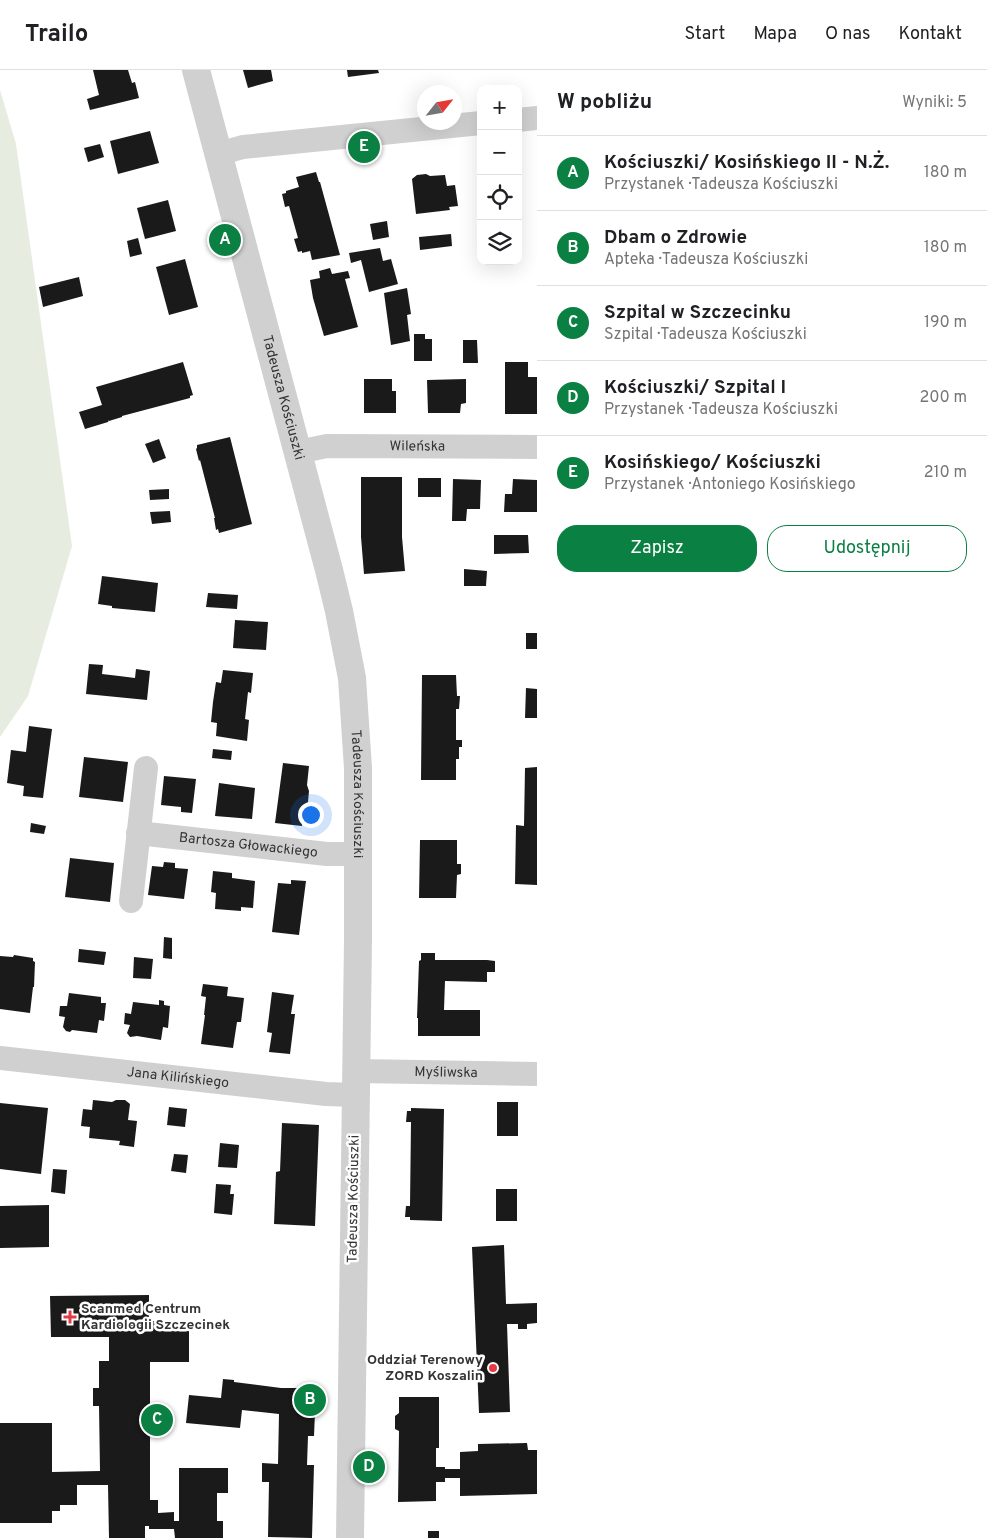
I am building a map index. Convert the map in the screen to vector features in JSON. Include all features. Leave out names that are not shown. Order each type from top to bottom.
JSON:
[{"type":"street","name":"Tadeusza Kościuszki","points":[[196,70],[339,611],[352,678],[358,768],[358,854],[350,1538]]},
{"type":"street","points":[[522,120],[537,118]]},
{"type":"street","points":[[218,154],[243,147],[477,123]]},
{"type":"street","name":"Wileńska","points":[[298,452],[327,446],[537,447]]},
{"type":"street","points":[[131,901],[146,768]]},
{"type":"street","name":"Bartosza Głowackiego","points":[[138,833],[327,854],[358,854]]},
{"type":"street","name":"Jana Kilińskiego","points":[[0,1058],[298,1091],[356,1083]]},
{"type":"street","name":"Myśliwska","points":[[356,1083],[537,1074]]},
{"type":"shaded area","points":[[0,90],[16,144],[72,546],[28,696],[0,737]]},
{"type":"building","points":[[93,70],[128,70],[132,83],[135,82],[139,98],[90,110],[87,99],[99,95]]},
{"type":"building","points":[[243,70],[271,70],[273,81],[248,88]]},
{"type":"building","points":[[347,70],[378,70],[379,73],[348,77]]},
{"type":"building","points":[[150,131],[159,163],[118,174],[110,141]]},
{"type":"building","points":[[100,144],[104,157],[88,162],[84,148]]},
{"type":"building","points":[[316,172],[340,255],[312,260],[310,251],[298,252],[294,239],[298,238],[289,206],[285,207],[282,194],[299,187],[296,177]]},
{"type":"building","points":[[426,174],[430,176],[445,175],[447,186],[455,185],[458,206],[449,207],[450,210],[416,214],[412,179],[417,175]]},
{"type":"building","points":[[168,200],[176,231],[145,239],[137,208]]},
{"type":"building","points":[[387,221],[389,237],[373,240],[370,224]]},
{"type":"building","points":[[451,234],[452,246],[420,250],[419,237]]},
{"type":"building","points":[[138,238],[142,254],[130,257],[127,241]]},
{"type":"building","points":[[380,248],[383,261],[391,259],[398,284],[369,292],[361,260],[351,263],[349,253]]},
{"type":"building","points":[[185,259],[198,307],[169,315],[156,267]]},
{"type":"building","points":[[330,268],[332,274],[348,271],[350,278],[345,279],[358,327],[324,336],[310,280],[320,278],[319,271]]},
{"type":"building","points":[[79,277],[83,296],[43,307],[39,287]]},
{"type":"building","points":[[407,288],[411,314],[407,315],[410,341],[391,345],[384,293]]},
{"type":"building","points":[[414,334],[425,334],[425,339],[432,339],[432,361],[414,361]]},
{"type":"building","points":[[463,340],[477,340],[478,363],[463,363]]},
{"type":"building","points":[[183,362],[193,395],[190,398],[122,416],[85,429],[79,412],[102,405],[96,387]]},
{"type":"building","points":[[505,362],[528,362],[528,377],[537,377],[537,414],[505,414]]},
{"type":"building","points":[[364,379],[392,379],[392,391],[396,391],[396,413],[364,413]]},
{"type":"building","points":[[466,379],[466,403],[461,404],[460,413],[428,413],[427,380]]},
{"type":"building","points":[[230,437],[252,524],[219,533],[218,529],[216,530],[215,518],[196,449],[197,445]]},
{"type":"building","points":[[159,439],[166,458],[153,463],[145,444]]},
{"type":"building","points":[[361,477],[402,477],[402,537],[405,571],[364,574],[361,537]]},
{"type":"building","points":[[418,478],[441,478],[441,497],[418,497]]},
{"type":"building","points":[[453,479],[481,480],[480,509],[467,509],[466,521],[452,521]]},
{"type":"building","points":[[513,479],[537,480],[537,512],[504,512],[505,494],[512,494]]},
{"type":"building","points":[[169,489],[169,499],[150,500],[149,490]]},
{"type":"building","points":[[170,511],[171,522],[152,524],[150,512]]},
{"type":"building","points":[[494,535],[528,535],[529,553],[494,554]]},
{"type":"building","points":[[464,569],[487,571],[486,586],[464,586]]},
{"type":"building","points":[[102,576],[158,583],[155,612],[112,608],[112,606],[98,604]]},
{"type":"building","points":[[208,593],[238,595],[237,609],[206,607]]},
{"type":"building","points":[[235,620],[268,622],[266,650],[233,648]]},
{"type":"building","points":[[526,633],[537,633],[537,649],[526,649]]},
{"type":"building","points":[[89,664],[103,665],[102,674],[135,678],[136,669],[150,671],[147,700],[86,694]]},
{"type":"building","points":[[223,670],[253,673],[251,693],[248,692],[245,719],[249,720],[247,741],[216,736],[217,723],[211,722],[216,682],[221,683]]},
{"type":"building","points":[[422,675],[456,675],[457,696],[460,696],[459,709],[456,709],[456,740],[462,740],[462,747],[459,747],[459,759],[456,759],[456,780],[421,780]]},
{"type":"building","points":[[526,688],[537,689],[537,718],[525,718]]},
{"type":"building","points":[[29,726],[52,729],[43,798],[23,796],[24,786],[7,783],[11,750],[26,752]]},
{"type":"building","points":[[213,749],[232,751],[231,760],[212,758]]},
{"type":"building","points":[[84,757],[128,762],[123,802],[79,797]]},
{"type":"building","points":[[283,763],[309,766],[308,802],[304,807],[302,826],[275,823]]},
{"type":"building","points":[[537,767],[537,885],[515,884],[516,825],[524,826],[525,768]]},
{"type":"building","points":[[164,776],[196,779],[192,813],[181,812],[181,807],[161,805]]},
{"type":"building","points":[[219,783],[255,788],[252,819],[215,816]]},
{"type":"building","points":[[31,823],[46,826],[44,834],[30,832]]},
{"type":"building","points":[[420,840],[457,840],[457,864],[461,864],[461,874],[457,875],[456,898],[419,898]]},
{"type":"building","points":[[70,858],[114,863],[110,902],[65,897]]},
{"type":"building","points":[[164,862],[175,863],[175,868],[188,869],[184,899],[148,895],[152,866],[163,867]]},
{"type":"building","points":[[213,871],[232,873],[232,878],[255,881],[253,908],[241,907],[241,911],[215,909],[216,893],[211,892]]},
{"type":"building","points":[[291,880],[306,881],[299,935],[272,932],[278,883],[291,884]]},
{"type":"building","points":[[164,937],[172,938],[172,959],[163,958]]},
{"type":"building","points":[[79,949],[106,952],[104,965],[78,962]]},
{"type":"building","points":[[421,953],[435,953],[435,960],[495,961],[495,972],[487,972],[487,982],[445,981],[444,1010],[480,1010],[480,1036],[418,1036],[419,961],[421,960]]},
{"type":"building","points":[[14,955],[33,958],[35,962],[30,1013],[0,1009],[0,956],[13,957]]},
{"type":"building","points":[[134,957],[153,959],[151,979],[133,978]]},
{"type":"building","points":[[203,984],[228,987],[227,996],[244,998],[241,1022],[237,1022],[233,1048],[201,1044],[206,997],[201,996]]},
{"type":"building","points":[[272,992],[294,995],[291,1014],[295,1014],[290,1054],[269,1052],[272,1033],[267,1032]]},
{"type":"building","points":[[69,993],[101,997],[101,1003],[106,1003],[104,1021],[99,1020],[97,1033],[72,1030],[70,1032],[66,1031],[63,1027],[65,1017],[59,1016],[60,1006],[67,1006]]},
{"type":"building","points":[[159,1000],[164,1001],[164,1005],[170,1006],[168,1028],[163,1027],[161,1040],[137,1036],[130,1037],[127,1033],[130,1025],[124,1024],[125,1013],[131,1014],[133,1002],[159,1005]]},
{"type":"building","points":[[93,1100],[112,1102],[125,1100],[130,1104],[128,1120],[137,1121],[134,1147],[119,1145],[120,1141],[89,1138],[90,1127],[81,1126],[83,1109],[92,1110]]},
{"type":"building","points":[[497,1102],[518,1102],[518,1136],[497,1136]]},
{"type":"building","points":[[0,1103],[48,1108],[41,1174],[0,1169]]},
{"type":"building","points":[[169,1107],[187,1109],[185,1127],[167,1125]]},
{"type":"building","points":[[411,1108],[444,1109],[442,1221],[410,1220],[410,1217],[405,1217],[406,1206],[410,1206],[411,1122],[406,1122],[407,1111],[411,1111]]},
{"type":"building","points":[[282,1123],[319,1125],[315,1226],[274,1224],[276,1172],[280,1171]]},
{"type":"building","points":[[220,1143],[239,1145],[237,1168],[218,1167]]},
{"type":"building","points":[[174,1154],[188,1155],[186,1173],[171,1171]]},
{"type":"building","points":[[53,1169],[67,1170],[65,1194],[51,1192]]},
{"type":"building","points":[[216,1184],[231,1185],[230,1194],[234,1194],[232,1215],[214,1213]]},
{"type":"building","points":[[496,1189],[517,1189],[517,1221],[496,1221]]},
{"type":"building","points":[[49,1205],[49,1247],[0,1248],[0,1206]]},
{"type":"building","name":"Oddział Terenowy ZORD Koszalin","points":[[504,1245],[506,1304],[537,1303],[537,1323],[527,1324],[527,1329],[518,1329],[518,1324],[507,1324],[510,1412],[479,1413],[472,1247]]},
{"type":"building","points":[[149,1295],[149,1321],[189,1321],[189,1362],[150,1362],[150,1500],[158,1500],[158,1513],[174,1512],[174,1521],[179,1521],[179,1468],[228,1468],[228,1493],[217,1493],[217,1521],[223,1521],[223,1538],[175,1538],[174,1529],[149,1529],[149,1526],[145,1526],[145,1538],[109,1538],[108,1485],[77,1485],[77,1505],[60,1505],[60,1511],[52,1511],[52,1523],[0,1523],[0,1423],[52,1423],[52,1472],[100,1471],[99,1406],[93,1406],[93,1388],[99,1388],[99,1361],[109,1361],[109,1337],[51,1337],[50,1296]]},
{"type":"building","points":[[223,1379],[281,1388],[316,1388],[314,1436],[308,1436],[307,1465],[314,1465],[312,1538],[268,1537],[269,1482],[262,1482],[262,1463],[278,1464],[279,1414],[242,1410],[240,1428],[186,1423],[189,1395],[221,1398]]},
{"type":"building","points":[[399,1397],[439,1397],[439,1448],[436,1448],[436,1467],[460,1469],[460,1452],[478,1451],[478,1444],[527,1443],[528,1450],[537,1450],[537,1494],[460,1496],[460,1478],[445,1478],[445,1482],[436,1482],[436,1501],[398,1502],[399,1431],[395,1429],[395,1416],[399,1413]]},
{"type":"building","points":[[428,1531],[439,1531],[439,1538],[428,1538]]},
{"type":"place","name":"Kosińskiego/ Kościuszki","points":[[364,147]]},
{"type":"place","name":"Kościuszki/ Kosińskiego II - N.Ż.","points":[[225,240]]},
{"type":"place","name":"Scanmed Centrum Kardiologii Szczecinek","points":[[70,1317]]},
{"type":"place","name":"Oddział Terenowy ZORD Koszalin","points":[[493,1368]]},
{"type":"place","name":"Dbam o Zdrowie","points":[[310,1400]]},
{"type":"place","name":"Szpital w Szczecinku","points":[[157,1420]]},
{"type":"place","name":"Kościuszki/ Szpital I","points":[[369,1467]]}]
